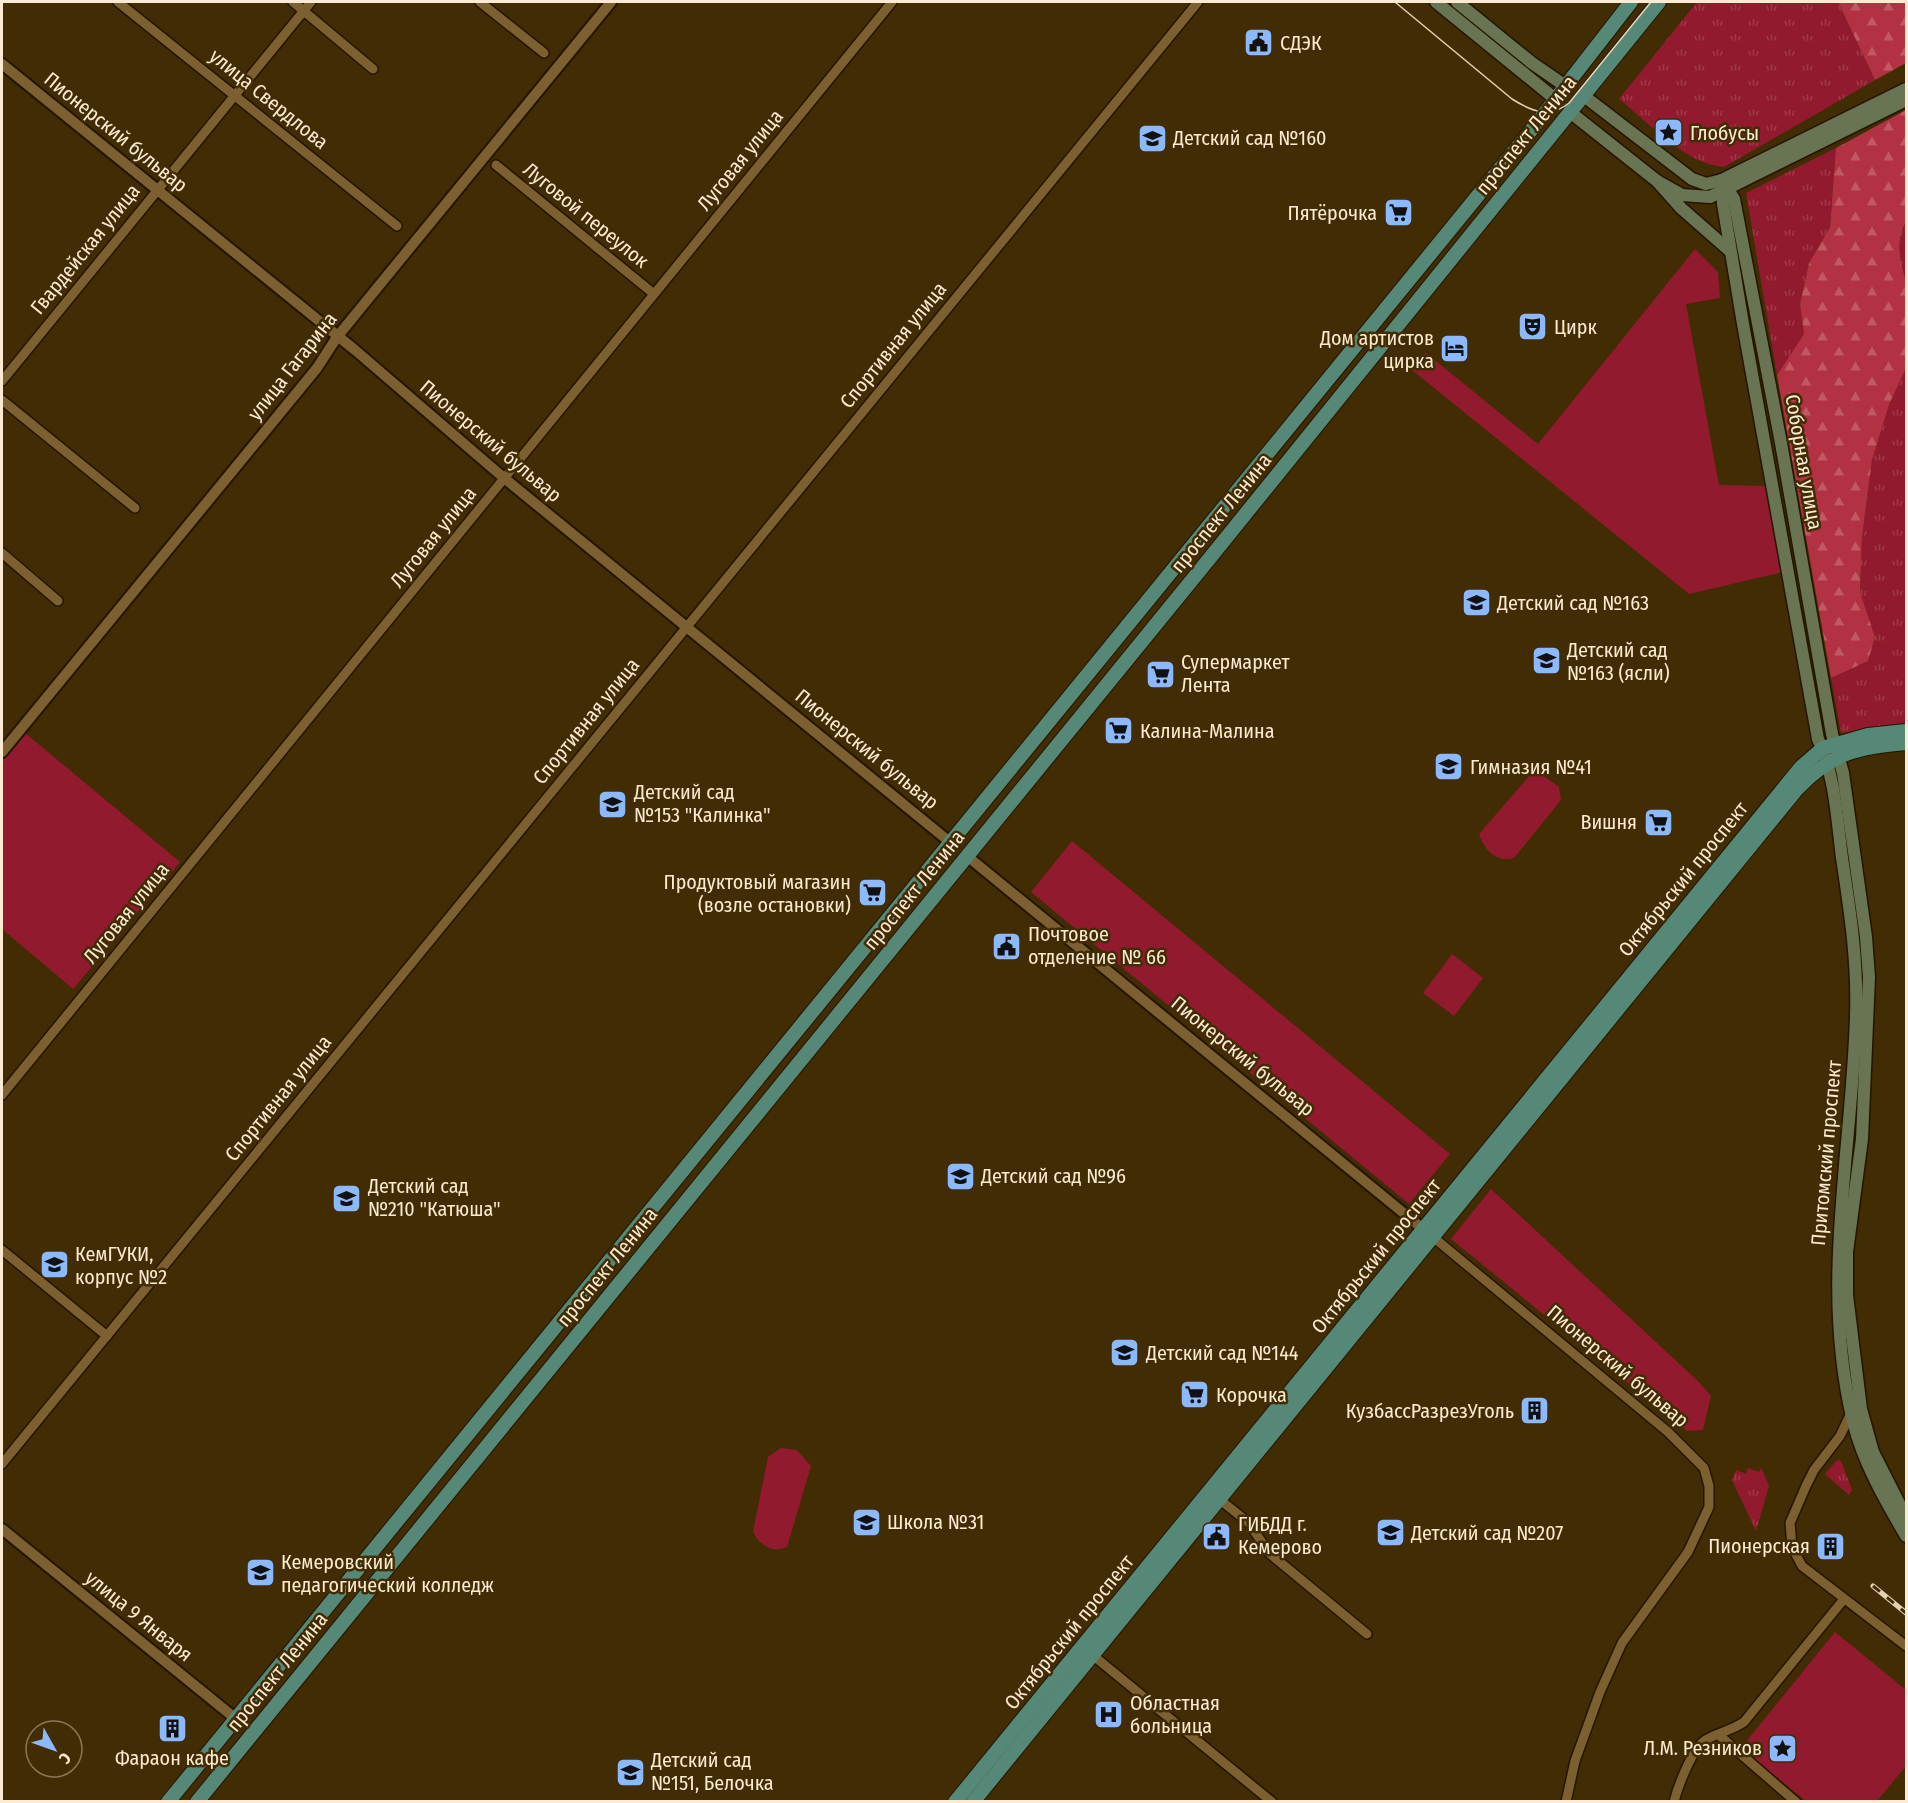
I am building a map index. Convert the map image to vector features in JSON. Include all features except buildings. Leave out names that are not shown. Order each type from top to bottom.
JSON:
[{"type":"main road","points":[[1436,2],[1657,182],[1681,208],[1731,252]]},
{"type":"main road","points":[[1457,2],[1532,63],[1584,96],[1692,179],[1706,184],[1724,187],[1906,100]]},
{"type":"main road","name":"проспект Ленина","points":[[168,1802],[1533,129],[1564,85],[1631,2]]},
{"type":"main road","name":"проспект Ленина","points":[[197,1802],[1659,2]]},
{"type":"main road","points":[[1657,182],[1692,198],[1710,197],[1724,187],[1906,89]]},
{"type":"main road","name":"Соборная улица","points":[[1724,187],[1731,252],[1818,739],[1831,752]]},
{"type":"main road","name":"Соборная улица","points":[[1724,187],[1734,199],[1781,443],[1831,752]]},
{"type":"main road","points":[[1831,752],[1868,735],[1906,731]]},
{"type":"main road","points":[[1831,752],[1906,743]]},
{"type":"main road","name":"Октябрьский проспект","points":[[955,1802],[1219,1499],[1789,781],[1831,752]]},
{"type":"main road","name":"Притомский проспект","points":[[1831,752],[1856,962],[1856,1016],[1850,1126],[1836,1274],[1841,1353],[1851,1413],[1876,1482],[1906,1536]]},
{"type":"main road","name":"Притомский проспект","points":[[1831,752],[1860,888],[1869,977],[1862,1139],[1848,1252],[1847,1295],[1861,1410],[1873,1452],[1906,1517]]},
{"type":"main road","name":"Пионерский бульвар","points":[[951,843],[967,856]]},
{"type":"main road","name":"Октябрьский проспект","points":[[973,1802],[1087,1651],[1428,1233]]},
{"type":"main road","points":[[589,1288],[607,1299]]},
{"type":"main road","name":"улица 9 Января","points":[[236,1719],[253,1732]]},
{"type":"street","name":"улица Свердлова","points":[[118,2],[397,226]]},
{"type":"street","points":[[293,2],[373,69]]},
{"type":"street","name":"Гвардейская улица","points":[[2,381],[311,2]]},
{"type":"street","points":[[480,2],[544,53]]},
{"type":"street","name":"улица Гагарина","points":[[2,752],[317,368],[337,337],[611,2]]},
{"type":"street","name":"Луговая улица","points":[[2,1095],[892,2]]},
{"type":"street","name":"Спортивная улица","points":[[2,1464],[1198,2]]},
{"type":"street","name":"Пионерский бульвар","points":[[2,64],[951,843]]},
{"type":"street","name":"Луговой переулок","points":[[496,165],[654,294]]},
{"type":"street","points":[[2,400],[135,508]]},
{"type":"street","points":[[2,555],[58,601]]},
{"type":"street","name":"Пионерский бульвар","points":[[967,856],[1668,1432],[1704,1468],[1709,1486],[1709,1507],[1701,1527],[1688,1552],[1622,1643],[1600,1692],[1575,1761],[1566,1802]]},
{"type":"street","points":[[2,1250],[106,1336]]},
{"type":"street","points":[[1851,1413],[1840,1436],[1814,1470],[1790,1523],[1792,1547],[1802,1566],[1906,1646]]},
{"type":"street","points":[[1219,1499],[1249,1523],[1269,1553],[1367,1634]]},
{"type":"street","name":"улица 9 Января","points":[[2,1529],[236,1719]]},
{"type":"street","points":[[1674,1802],[1690,1762],[1704,1742],[1743,1722],[1844,1599]]},
{"type":"street","points":[[1087,1651],[1272,1802]]},
{"type":"street","points":[[1719,1736],[1796,1802]]},
{"type":"green space","points":[[1697,2],[1838,2],[1875,80],[1724,167],[1695,158],[1668,141],[1619,99]]},
{"type":"green space","points":[[1838,2],[1906,2],[1906,63],[1875,80]]},
{"type":"green space","points":[[1906,110],[1906,222],[1901,235],[1900,250],[1906,280],[1906,368],[1889,405],[1872,460],[1862,537],[1860,592],[1875,637],[1868,661],[1831,678],[1777,375],[1804,334],[1800,304],[1809,263],[1830,227],[1836,148]]},
{"type":"green space","points":[[1836,148],[1830,227],[1809,263],[1800,304],[1804,334],[1777,375],[1746,193]]},
{"type":"green space","points":[[1906,222],[1906,280],[1900,243]]},
{"type":"green space","points":[[1695,249],[1718,272],[1720,298],[1686,304],[1719,485],[1767,486],[1783,572],[1689,594],[1412,370],[1426,353],[1538,444]]},
{"type":"green space","points":[[1906,368],[1906,724],[1841,733],[1831,678],[1868,661],[1875,637],[1860,592],[1862,537],[1872,460],[1889,405]]},
{"type":"green space","points":[[24,732],[180,862],[73,989],[2,929],[2,759]]},
{"type":"green space","points":[[1538,772],[1559,787],[1561,800],[1514,858],[1497,857],[1484,845],[1479,834],[1531,774]]},
{"type":"green space","points":[[1072,841],[1450,1154],[1409,1204],[1031,892]]},
{"type":"green space","points":[[1452,954],[1483,978],[1454,1016],[1423,993]]},
{"type":"green space","points":[[1491,1189],[1699,1382],[1711,1396],[1703,1430],[1687,1431],[1451,1239]]},
{"type":"green space","points":[[781,1448],[797,1450],[811,1466],[787,1547],[771,1549],[758,1540],[753,1531],[768,1457]]},
{"type":"green space","points":[[1837,1460],[1841,1461],[1852,1490],[1849,1495],[1825,1474]]},
{"type":"green space","points":[[1761,1467],[1769,1486],[1756,1531],[1732,1480],[1736,1470],[1746,1474],[1748,1468],[1759,1472]]},
{"type":"green space","points":[[1835,1632],[1906,1690],[1906,1766],[1877,1801],[1806,1801],[1741,1748]]},
{"type":"tram line","points":[[1395,2],[1512,99],[1540,112],[1555,111],[1569,103],[1651,2]]},
{"type":"railway","points":[[1873,1586],[1906,1613]]},
{"type":"place","name":"СДЭК","points":[[1259,43]]},
{"type":"place","name":"Глобусы","points":[[1669,133]]},
{"type":"place","name":"Детский сад №160","points":[[1152,138]]},
{"type":"place","name":"Пятёрочка","points":[[1398,213]]},
{"type":"place","name":"Цирк","points":[[1533,327]]},
{"type":"place","name":"Дом артистов цирка","points":[[1455,349]]},
{"type":"place","name":"Детский сад №163","points":[[1476,603]]},
{"type":"place","name":"Детский сад №163 (ясли)","points":[[1546,661]]},
{"type":"place","name":"Супермаркет Лента","points":[[1160,674]]},
{"type":"place","name":"Калина-Малина","points":[[1119,731]]},
{"type":"place","name":"Гимназия №41","points":[[1449,767]]},
{"type":"place","name":"Детский сад №153 \"Калинка\"","points":[[613,804]]},
{"type":"place","name":"Вишня","points":[[1658,822]]},
{"type":"place","name":"Продуктовый магазин (возле остановки)","points":[[872,893]]},
{"type":"place","name":"Почтовое отделение № 66","points":[[1007,946]]},
{"type":"place","name":"Детский сад №96","points":[[960,1176]]},
{"type":"place","name":"Детский сад №210 \"Катюша\"","points":[[347,1198]]},
{"type":"place","name":"КемГУКИ, корпус №2","points":[[54,1265]]},
{"type":"place","name":"Детский сад №144","points":[[1125,1353]]},
{"type":"place","name":"Корочка","points":[[1195,1395]]},
{"type":"place","name":"КузбассРазрезУголь","points":[[1535,1411]]},
{"type":"place","name":"Школа №31","points":[[866,1522]]},
{"type":"place","name":"Детский сад №207","points":[[1390,1533]]},
{"type":"place","name":"ГИБДД г. Кемерово","points":[[1217,1536]]},
{"type":"place","name":"Пионерская","points":[[1831,1546]]},
{"type":"place","name":"Кемеровский педагогический колледж","points":[[260,1573]]},
{"type":"place","name":"Областная больница","points":[[1109,1715]]},
{"type":"place","name":"Фараон кафе","points":[[172,1728]]},
{"type":"place","name":"Л.М. Резников","points":[[1783,1748]]},
{"type":"place","name":"Детский сад №151, Белочка","points":[[630,1772]]}]
